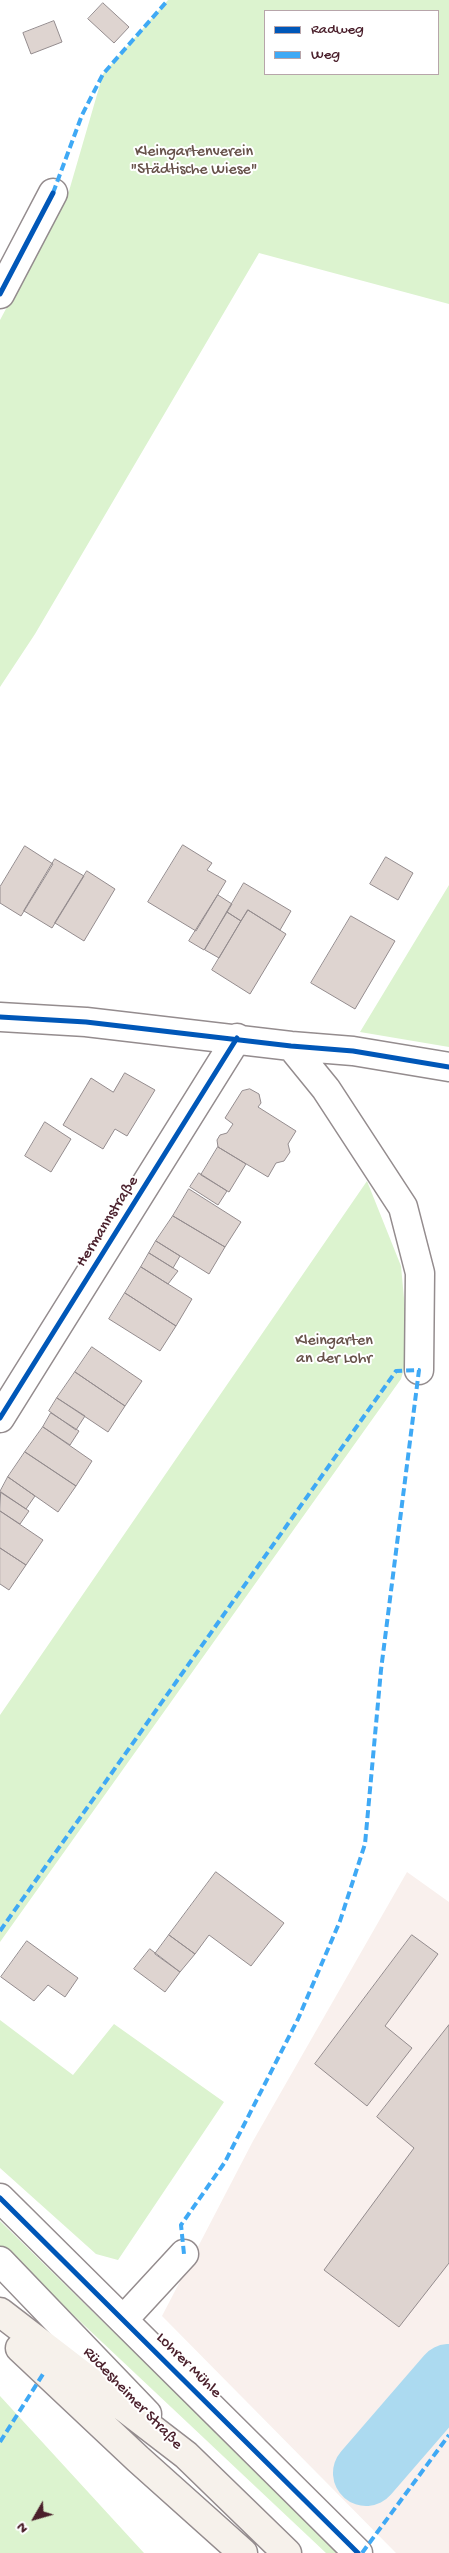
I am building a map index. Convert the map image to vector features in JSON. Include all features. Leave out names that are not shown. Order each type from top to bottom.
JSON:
[{"type":"main road","name":"Rüdesheimer Straße","points":[[0,2312],[186,2455]]},
{"type":"main road","points":[[0,2330],[138,2460],[243,2553]]},
{"type":"main road","points":[[186,2455],[288,2553]]},
{"type":"main road","points":[[138,2460],[219,2553]]},
{"type":"street","points":[[0,294],[53,193]]},
{"type":"street","points":[[0,1017],[86,1022],[237,1038],[291,1046],[353,1051],[449,1067]]},
{"type":"street","name":"Hermannstraße","points":[[0,1418],[237,1038]]},
{"type":"street","points":[[291,1046],[326,1089],[403,1207],[420,1273],[419,1370]]},
{"type":"street","name":"Lohrer Mühle","points":[[0,2198],[358,2553]]},
{"type":"street","points":[[124,2319],[184,2254]]},
{"type":"street","name":"Rüdesheimer Straße","points":[[0,2262],[186,2455]]},
{"type":"shaded area","points":[[407,1872],[449,1902],[449,2553],[396,2553],[162,2316],[253,2141]]},
{"type":"green space","name":"Kleingartenverein \"Städtische Wiese\"","points":[[168,0],[449,0],[449,304],[259,253],[35,634],[0,687],[0,320],[69,191],[103,74]]},
{"type":"green space","points":[[449,885],[449,1047],[360,1032]]},
{"type":"green space","name":"Kleingarten an der Lohr","points":[[367,1181],[401,1266],[409,1352],[401,1379],[0,1942],[0,1715]]},
{"type":"green space","points":[[0,2020],[73,2075],[114,2024],[224,2102],[118,2260],[96,2254],[0,2168]]},
{"type":"green space","points":[[0,2221],[339,2553],[326,2553],[0,2246]]},
{"type":"green space","points":[[0,2396],[144,2553],[0,2553]]},
{"type":"building","points":[[103,3],[129,27],[114,43],[88,19]]},
{"type":"building","points":[[54,21],[62,42],[31,54],[23,33]]},
{"type":"building","points":[[183,845],[212,863],[207,870],[226,881],[196,931],[148,902]]},
{"type":"building","points":[[25,846],[53,864],[21,916],[0,903],[0,887]]},
{"type":"building","points":[[386,857],[413,873],[398,900],[370,884]]},
{"type":"building","points":[[55,859],[84,876],[52,928],[24,911]]},
{"type":"building","points":[[87,871],[115,889],[84,941],[55,923]]},
{"type":"building","points":[[244,883],[291,911],[280,930],[248,910],[241,921],[227,912]]},
{"type":"building","points":[[218,895],[232,904],[204,950],[189,941]]},
{"type":"building","points":[[248,910],[286,934],[250,994],[212,970]]},
{"type":"building","points":[[227,912],[241,921],[219,958],[205,950]]},
{"type":"building","points":[[351,916],[395,941],[355,1009],[311,983]]},
{"type":"building","points":[[125,1073],[155,1090],[127,1136],[115,1129],[103,1149],[63,1125],[91,1078],[113,1092]]},
{"type":"building","points":[[250,1089],[259,1094],[261,1103],[258,1107],[296,1131],[288,1144],[290,1152],[284,1161],[276,1163],[268,1177],[218,1147],[217,1140],[220,1135],[227,1133],[233,1124],[225,1118],[242,1091]]},
{"type":"building","points":[[45,1122],[71,1139],[51,1172],[25,1156]]},
{"type":"building","points":[[218,1147],[246,1164],[229,1192],[201,1175]]},
{"type":"building","points":[[199,1173],[227,1191],[218,1205],[190,1187]]},
{"type":"building","points":[[189,1189],[241,1222],[225,1247],[173,1216]]},
{"type":"building","points":[[173,1216],[225,1247],[209,1274],[156,1241]]},
{"type":"building","points":[[156,1241],[180,1256],[173,1268],[149,1253]]},
{"type":"building","points":[[149,1253],[178,1271],[168,1284],[141,1267]]},
{"type":"building","points":[[141,1267],[192,1299],[176,1326],[125,1293]]},
{"type":"building","points":[[125,1293],[176,1326],[160,1351],[109,1319]]},
{"type":"building","points":[[92,1347],[142,1381],[125,1406],[75,1372]]},
{"type":"building","points":[[75,1372],[125,1406],[108,1432],[57,1398]]},
{"type":"building","points":[[57,1398],[85,1416],[76,1430],[49,1411]]},
{"type":"building","points":[[51,1413],[79,1431],[70,1445],[43,1427]]},
{"type":"building","points":[[43,1427],[92,1461],[76,1486],[25,1452]]},
{"type":"building","points":[[25,1452],[76,1486],[58,1512],[8,1477]]},
{"type":"building","points":[[8,1477],[35,1496],[26,1509],[0,1492]]},
{"type":"building","points":[[1,1492],[29,1511],[20,1524],[0,1511]]},
{"type":"building","points":[[0,1511],[43,1540],[26,1565],[0,1548]]},
{"type":"building","points":[[0,1548],[26,1565],[9,1590],[0,1584]]},
{"type":"building","points":[[216,1872],[284,1923],[251,1966],[209,1935],[195,1954],[169,1935]]},
{"type":"building","points":[[169,1935],[195,1954],[180,1972],[155,1954]]},
{"type":"building","points":[[412,1935],[438,1954],[385,2026],[412,2048],[367,2106],[315,2064]]},
{"type":"building","points":[[27,1941],[78,1978],[65,1997],[48,1985],[34,2001],[1,1977]]},
{"type":"building","points":[[150,1949],[180,1972],[165,1992],[134,1969]]},
{"type":"building","points":[[449,2025],[449,2263],[399,2327],[324,2270],[414,2148],[377,2117]]},
{"type":"waterway","points":[[366,2473],[449,2377]]},
{"type":"marked path","points":[[53,193],[82,115],[103,74],[168,0]]},
{"type":"marked path","points":[[0,1931],[396,1371],[419,1370],[381,1670],[365,1844],[340,1921],[298,2019],[225,2162],[181,2225],[184,2254]]},
{"type":"marked path","points":[[0,2442],[45,2371]]},
{"type":"marked path","points":[[362,2553],[449,2435]]},
{"type":"cycle path","points":[[0,294],[53,193]]},
{"type":"cycle path","points":[[0,1017],[86,1022],[291,1046],[353,1051],[449,1067]]},
{"type":"cycle path","points":[[0,1418],[237,1038]]},
{"type":"cycle path","points":[[0,2198],[358,2553]]}]
